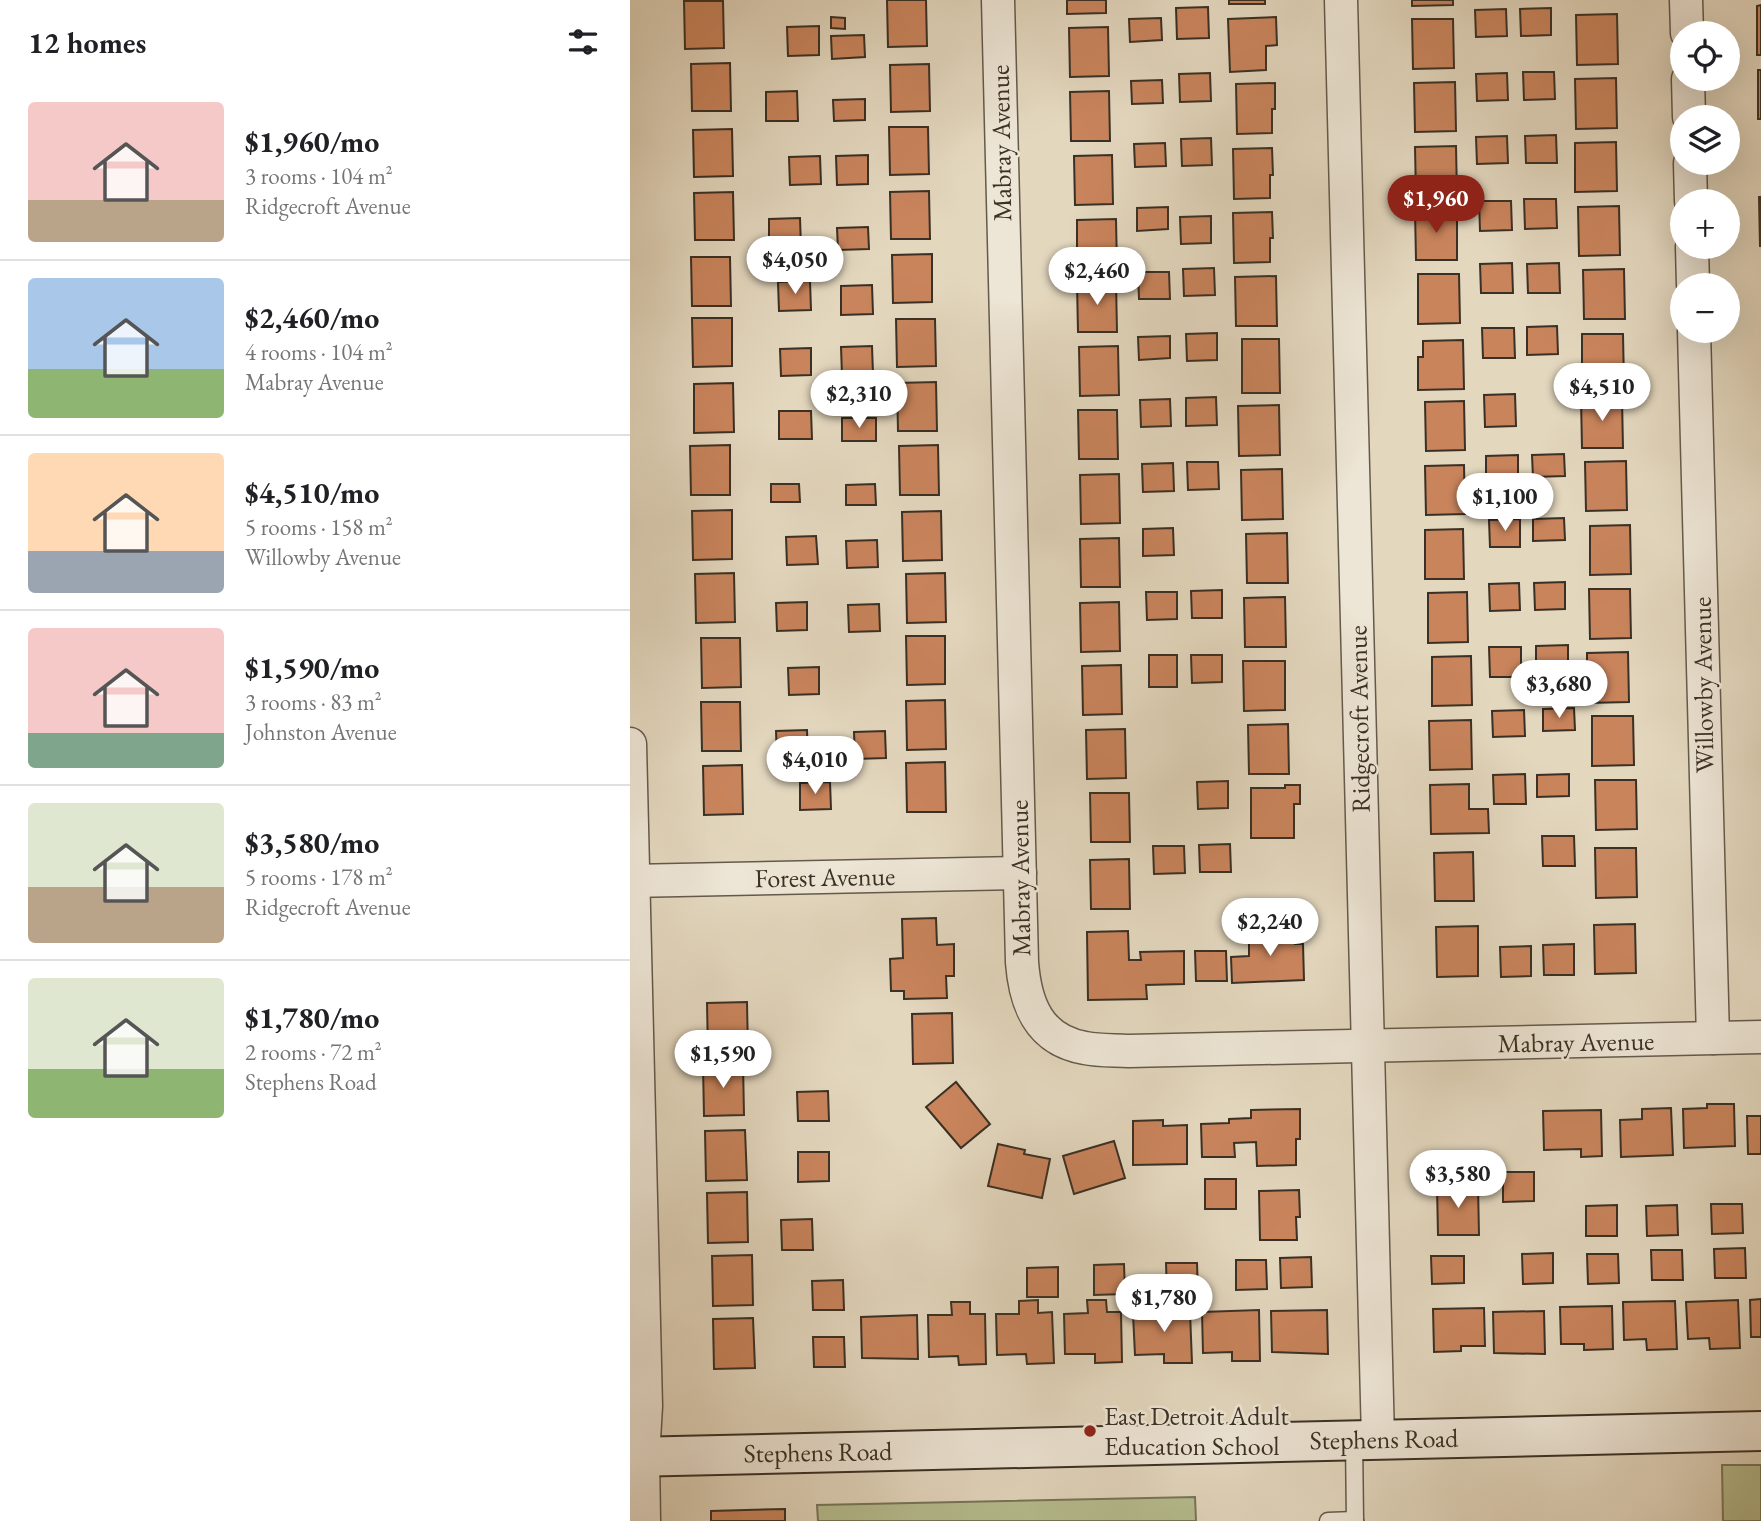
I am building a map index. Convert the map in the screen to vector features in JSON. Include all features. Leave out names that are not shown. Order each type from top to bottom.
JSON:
[{"type":"street","name":"Mabray Avenue","points":[[998,0],[1022,962],[1027,1000],[1041,1024],[1064,1041],[1084,1048],[1129,1051],[1761,1037]]},
{"type":"street","name":"Ridgecroft Avenue","points":[[1342,0],[1367,1047],[1366,1439]]},
{"type":"street","points":[[1686,0],[1687,21]]},
{"type":"street","name":"Willowby Avenue","points":[[1695,343],[1713,1038]]},
{"type":"street","points":[[630,744],[646,1406],[636,1457],[644,1521]]},
{"type":"street","name":"Forest Avenue","points":[[632,881],[1020,873]]},
{"type":"street","name":"Stephens Road","points":[[636,1457],[1761,1431]]},
{"type":"lane","points":[[1328,1521],[1356,1520],[1366,1439]]},
{"type":"green space","points":[[1722,1465],[1761,1465],[1761,1521],[1723,1521]]},
{"type":"green space","points":[[1195,1497],[1196,1521],[818,1521],[817,1505]]},
{"type":"building","points":[[887,0],[926,0],[927,46],[888,47]]},
{"type":"building","points":[[1067,0],[1106,0],[1106,13],[1067,14]]},
{"type":"building","points":[[1229,0],[1265,0],[1265,4],[1229,4]]},
{"type":"building","points":[[1412,0],[1453,0],[1453,5],[1412,6]]},
{"type":"building","points":[[684,1],[723,1],[724,48],[685,49]]},
{"type":"building","points":[[1761,5],[1761,55],[1757,55],[1757,6]]},
{"type":"building","points":[[1208,7],[1209,38],[1177,39],[1176,8]]},
{"type":"building","points":[[1551,8],[1551,35],[1521,36],[1520,9]]},
{"type":"building","points":[[1506,9],[1507,36],[1476,37],[1475,10]]},
{"type":"building","points":[[1617,14],[1618,64],[1577,65],[1576,15]]},
{"type":"building","points":[[831,17],[845,18],[845,29],[831,28]]},
{"type":"building","points":[[1276,17],[1277,45],[1266,46],[1266,70],[1230,72],[1228,19]]},
{"type":"building","points":[[1161,18],[1162,40],[1130,42],[1129,19]]},
{"type":"building","points":[[1412,19],[1453,19],[1454,68],[1413,69]]},
{"type":"building","points":[[819,26],[819,55],[788,56],[787,27]]},
{"type":"building","points":[[1108,27],[1109,76],[1070,77],[1069,28]]},
{"type":"building","points":[[864,35],[865,57],[832,59],[831,36]]},
{"type":"building","points":[[730,63],[731,111],[692,111],[691,64]]},
{"type":"building","points":[[929,64],[930,111],[891,112],[890,65]]},
{"type":"building","points":[[1758,70],[1761,70],[1761,119],[1758,119]]},
{"type":"building","points":[[1523,72],[1554,72],[1555,99],[1524,100]]},
{"type":"building","points":[[1210,73],[1211,101],[1180,102],[1179,74]]},
{"type":"building","points":[[1507,73],[1508,100],[1477,101],[1476,74]]},
{"type":"building","points":[[1616,78],[1617,128],[1576,129],[1575,79]]},
{"type":"building","points":[[1162,80],[1163,103],[1132,104],[1131,81]]},
{"type":"building","points":[[1455,82],[1456,131],[1415,132],[1414,83]]},
{"type":"building","points":[[1275,83],[1272,133],[1237,134],[1236,84]]},
{"type":"building","points":[[797,91],[798,121],[766,121],[766,92]]},
{"type":"building","points":[[1109,91],[1110,141],[1071,141],[1070,92]]},
{"type":"building","points":[[865,99],[865,120],[834,121],[833,100]]},
{"type":"building","points":[[889,127],[928,127],[929,174],[890,175]]},
{"type":"building","points":[[732,129],[733,176],[694,177],[693,130]]},
{"type":"building","points":[[1556,135],[1557,163],[1526,163],[1525,136]]},
{"type":"building","points":[[1507,136],[1508,163],[1477,164],[1476,137]]},
{"type":"building","points":[[1211,138],[1212,165],[1182,166],[1181,139]]},
{"type":"building","points":[[1616,142],[1617,191],[1575,192],[1575,143]]},
{"type":"building","points":[[1165,143],[1166,166],[1135,167],[1134,144]]},
{"type":"building","points":[[1456,146],[1457,195],[1416,196],[1415,147]]},
{"type":"building","points":[[1272,148],[1270,198],[1234,199],[1233,149]]},
{"type":"building","points":[[868,155],[868,184],[837,185],[836,156]]},
{"type":"building","points":[[1112,155],[1113,204],[1075,205],[1074,156]]},
{"type":"building","points":[[820,156],[821,184],[790,185],[789,157]]},
{"type":"building","points":[[929,191],[930,239],[891,239],[890,192]]},
{"type":"building","points":[[733,192],[734,240],[695,240],[694,193]]},
{"type":"building","points":[[1761,197],[1761,246],[1760,246]]},
{"type":"building","points":[[1524,199],[1556,199],[1557,228],[1525,229]]},
{"type":"building","points":[[1479,201],[1511,201],[1512,230],[1480,231]]},
{"type":"building","points":[[1619,206],[1620,255],[1579,256],[1578,207]]},
{"type":"building","points":[[1168,207],[1168,229],[1137,231],[1137,208]]},
{"type":"building","points":[[1457,210],[1457,260],[1416,260],[1415,211]]},
{"type":"building","points":[[1272,212],[1270,262],[1234,263],[1233,213]]},
{"type":"building","points":[[1211,216],[1211,243],[1181,244],[1180,217]]},
{"type":"building","points":[[800,218],[801,247],[769,247],[769,219]]},
{"type":"building","points":[[1116,219],[1117,268],[1077,269],[1077,220]]},
{"type":"building","points":[[868,227],[869,249],[838,250],[837,228]]},
{"type":"building","points":[[932,254],[932,302],[893,303],[892,255]]},
{"type":"building","points":[[691,257],[730,257],[731,306],[692,306]]},
{"type":"building","points":[[1512,263],[1513,293],[1481,293],[1480,264]]},
{"type":"building","points":[[1559,263],[1560,293],[1528,293],[1527,264]]},
{"type":"building","points":[[1214,268],[1215,295],[1184,296],[1183,269]]},
{"type":"building","points":[[1624,269],[1625,319],[1584,319],[1583,270]]},
{"type":"building","points":[[1138,272],[1169,272],[1170,299],[1139,299]]},
{"type":"building","points":[[1418,274],[1459,274],[1460,323],[1418,324]]},
{"type":"building","points":[[1276,276],[1277,326],[1236,326],[1235,277]]},
{"type":"building","points":[[810,281],[811,310],[779,311],[778,282]]},
{"type":"building","points":[[1116,282],[1117,332],[1078,332],[1077,283]]},
{"type":"building","points":[[872,285],[873,314],[841,315],[841,286]]},
{"type":"building","points":[[692,318],[732,318],[732,366],[693,367]]},
{"type":"building","points":[[896,319],[935,319],[936,366],[897,367]]},
{"type":"building","points":[[1557,326],[1558,354],[1527,355],[1527,327]]},
{"type":"building","points":[[1482,328],[1514,328],[1515,358],[1483,358]]},
{"type":"building","points":[[1217,333],[1217,360],[1187,361],[1186,334]]},
{"type":"building","points":[[1582,334],[1623,334],[1624,384],[1582,384]]},
{"type":"building","points":[[1170,336],[1170,358],[1139,360],[1138,337]]},
{"type":"building","points":[[1242,339],[1279,339],[1280,393],[1242,393]]},
{"type":"building","points":[[1463,340],[1464,389],[1418,390],[1418,357],[1423,357],[1423,341]]},
{"type":"building","points":[[872,346],[873,374],[842,375],[841,347]]},
{"type":"building","points":[[1118,346],[1119,395],[1080,396],[1079,347]]},
{"type":"building","points":[[811,348],[811,375],[781,376],[780,349]]},
{"type":"building","points":[[936,382],[937,431],[898,431],[897,383]]},
{"type":"building","points":[[733,383],[734,432],[694,433],[694,384]]},
{"type":"building","points":[[1515,394],[1516,426],[1485,427],[1484,395]]},
{"type":"building","points":[[1216,397],[1217,425],[1186,426],[1186,398]]},
{"type":"building","points":[[1581,398],[1622,398],[1623,448],[1582,448]]},
{"type":"building","points":[[1170,399],[1171,426],[1141,427],[1140,400]]},
{"type":"building","points":[[1464,401],[1465,450],[1426,451],[1425,402]]},
{"type":"building","points":[[1279,405],[1280,455],[1239,456],[1238,406]]},
{"type":"building","points":[[1078,410],[1117,410],[1118,459],[1079,459]]},
{"type":"building","points":[[779,411],[811,411],[812,439],[779,439]]},
{"type":"building","points":[[842,418],[876,418],[876,441],[842,441]]},
{"type":"building","points":[[730,445],[730,495],[691,495],[690,446]]},
{"type":"building","points":[[938,445],[939,495],[900,495],[899,446]]},
{"type":"building","points":[[1564,454],[1565,476],[1533,477],[1532,455]]},
{"type":"building","points":[[1518,455],[1518,477],[1486,478],[1486,456]]},
{"type":"building","points":[[1626,461],[1627,510],[1586,511],[1585,462]]},
{"type":"building","points":[[1187,462],[1218,462],[1219,489],[1188,490]]},
{"type":"building","points":[[1173,463],[1174,491],[1143,492],[1142,464]]},
{"type":"building","points":[[1464,465],[1465,514],[1426,515],[1425,466]]},
{"type":"building","points":[[1282,469],[1283,519],[1242,520],[1241,470]]},
{"type":"building","points":[[1119,474],[1120,523],[1081,524],[1080,475]]},
{"type":"building","points":[[771,484],[799,484],[800,502],[771,502]]},
{"type":"building","points":[[875,484],[876,505],[846,505],[846,485]]},
{"type":"building","points":[[732,510],[732,559],[693,560],[692,511]]},
{"type":"building","points":[[941,511],[942,560],[903,561],[902,512]]},
{"type":"building","points":[[1564,518],[1565,540],[1533,541],[1533,519]]},
{"type":"building","points":[[1520,519],[1520,547],[1490,547],[1489,520]]},
{"type":"building","points":[[1630,525],[1631,574],[1590,575],[1590,526]]},
{"type":"building","points":[[1173,528],[1174,555],[1143,556],[1143,529]]},
{"type":"building","points":[[1463,529],[1464,579],[1425,579],[1425,530]]},
{"type":"building","points":[[1287,533],[1288,583],[1247,583],[1246,534]]},
{"type":"building","points":[[816,536],[818,564],[787,565],[786,537]]},
{"type":"building","points":[[1119,538],[1120,587],[1081,587],[1080,539]]},
{"type":"building","points":[[877,540],[878,567],[847,568],[846,541]]},
{"type":"building","points":[[734,573],[735,622],[696,623],[695,574]]},
{"type":"building","points":[[945,573],[946,622],[907,623],[906,574]]},
{"type":"building","points":[[1565,582],[1565,609],[1535,610],[1534,583]]},
{"type":"building","points":[[1519,583],[1520,610],[1490,611],[1489,584]]},
{"type":"building","points":[[1589,589],[1630,589],[1631,638],[1590,639]]},
{"type":"building","points":[[1222,590],[1222,618],[1192,618],[1191,591]]},
{"type":"building","points":[[1146,592],[1177,592],[1177,619],[1147,620]]},
{"type":"building","points":[[1467,592],[1468,642],[1428,643],[1428,593]]},
{"type":"building","points":[[1285,597],[1286,647],[1245,647],[1244,598]]},
{"type":"building","points":[[807,602],[807,630],[777,631],[776,603]]},
{"type":"building","points":[[1119,602],[1120,651],[1081,652],[1080,603]]},
{"type":"building","points":[[879,604],[880,631],[849,632],[848,605]]},
{"type":"building","points":[[906,636],[945,636],[945,684],[907,685]]},
{"type":"building","points":[[701,638],[740,638],[741,687],[702,688]]},
{"type":"building","points":[[1568,645],[1568,667],[1536,668],[1536,646]]},
{"type":"building","points":[[1489,647],[1521,647],[1521,677],[1490,677]]},
{"type":"building","points":[[1628,652],[1629,702],[1587,703],[1587,653]]},
{"type":"building","points":[[1149,655],[1177,655],[1177,687],[1149,687]]},
{"type":"building","points":[[1191,655],[1222,655],[1222,682],[1192,683]]},
{"type":"building","points":[[1471,656],[1472,705],[1432,706],[1432,657]]},
{"type":"building","points":[[1243,661],[1285,661],[1285,710],[1244,711]]},
{"type":"building","points":[[1121,665],[1122,714],[1083,715],[1082,666]]},
{"type":"building","points":[[819,667],[819,694],[789,695],[788,668]]},
{"type":"building","points":[[945,700],[946,749],[907,750],[906,701]]},
{"type":"building","points":[[701,702],[740,702],[741,751],[702,751]]},
{"type":"building","points":[[1574,708],[1575,730],[1543,731],[1543,709]]},
{"type":"building","points":[[1524,710],[1525,736],[1493,737],[1492,711]]},
{"type":"building","points":[[1592,716],[1633,716],[1634,765],[1592,766]]},
{"type":"building","points":[[1471,720],[1472,769],[1430,770],[1429,721]]},
{"type":"building","points":[[1288,724],[1289,774],[1249,774],[1248,725]]},
{"type":"building","points":[[1125,729],[1126,778],[1087,779],[1086,730]]},
{"type":"building","points":[[807,730],[808,757],[777,758],[776,731]]},
{"type":"building","points":[[885,731],[886,758],[855,759],[854,732]]},
{"type":"building","points":[[945,762],[946,812],[907,812],[906,763]]},
{"type":"building","points":[[742,765],[743,814],[704,815],[703,766]]},
{"type":"building","points":[[1525,774],[1526,804],[1494,804],[1493,775]]},
{"type":"building","points":[[1569,774],[1569,796],[1537,797],[1537,775]]},
{"type":"building","points":[[1595,780],[1636,780],[1637,829],[1596,830]]},
{"type":"building","points":[[1228,781],[1228,808],[1198,809],[1197,782]]},
{"type":"building","points":[[830,782],[831,809],[800,810],[800,783]]},
{"type":"building","points":[[1469,784],[1469,809],[1488,809],[1489,833],[1431,834],[1430,785]]},
{"type":"building","points":[[1285,785],[1300,785],[1300,804],[1294,804],[1294,838],[1251,838],[1251,788],[1285,788]]},
{"type":"building","points":[[1090,793],[1129,793],[1130,842],[1091,842]]},
{"type":"building","points":[[1542,836],[1574,836],[1575,866],[1543,866]]},
{"type":"building","points":[[1230,844],[1231,872],[1200,872],[1199,845]]},
{"type":"building","points":[[1153,846],[1184,846],[1185,873],[1154,874]]},
{"type":"building","points":[[1595,848],[1636,848],[1637,897],[1596,898]]},
{"type":"building","points":[[1473,852],[1474,901],[1435,901],[1434,853]]},
{"type":"building","points":[[1129,859],[1130,909],[1091,909],[1090,860]]},
{"type":"building","points":[[936,918],[937,945],[954,944],[954,976],[946,976],[947,998],[904,999],[904,991],[891,991],[890,959],[903,958],[902,919]]},
{"type":"building","points":[[1635,924],[1636,973],[1595,974],[1594,925]]},
{"type":"building","points":[[1478,926],[1478,976],[1437,977],[1436,927]]},
{"type":"building","points":[[1294,928],[1295,944],[1303,944],[1304,980],[1232,983],[1231,957],[1249,956],[1249,930]]},
{"type":"building","points":[[1128,931],[1129,960],[1141,960],[1140,952],[1184,951],[1184,984],[1146,985],[1147,999],[1088,1000],[1087,932]]},
{"type":"building","points":[[1574,944],[1574,975],[1544,975],[1543,945]]},
{"type":"building","points":[[1531,946],[1531,976],[1501,977],[1500,947]]},
{"type":"building","points":[[1195,951],[1226,951],[1227,981],[1196,981]]},
{"type":"building","points":[[747,1002],[748,1052],[708,1053],[707,1003]]},
{"type":"building","points":[[952,1013],[953,1063],[913,1064],[912,1014]]},
{"type":"building","points":[[743,1064],[744,1115],[704,1116],[703,1065]]},
{"type":"building","points":[[956,1082],[990,1124],[961,1148],[926,1107]]},
{"type":"building","points":[[828,1091],[829,1121],[798,1121],[797,1092]]},
{"type":"building","points":[[1707,1104],[1734,1104],[1735,1146],[1684,1148],[1683,1109],[1707,1108]]},
{"type":"building","points":[[1671,1108],[1673,1155],[1621,1157],[1620,1120],[1642,1119],[1642,1109]]},
{"type":"building","points":[[1300,1109],[1300,1139],[1296,1139],[1296,1165],[1257,1166],[1256,1142],[1234,1143],[1235,1157],[1202,1157],[1201,1124],[1229,1123],[1229,1119],[1251,1118],[1251,1110]]},
{"type":"building","points":[[1601,1110],[1602,1156],[1581,1157],[1581,1149],[1544,1150],[1543,1111]]},
{"type":"building","points":[[1747,1116],[1761,1116],[1761,1154],[1748,1154]]},
{"type":"building","points":[[1163,1120],[1163,1126],[1187,1125],[1187,1164],[1133,1165],[1133,1121]]},
{"type":"building","points":[[745,1130],[747,1180],[706,1181],[705,1131]]},
{"type":"building","points":[[1114,1141],[1125,1178],[1074,1194],[1063,1156]]},
{"type":"building","points":[[998,1144],[1025,1150],[1024,1154],[1050,1159],[1042,1198],[988,1186]]},
{"type":"building","points":[[798,1152],[829,1152],[829,1181],[798,1182]]},
{"type":"building","points":[[1503,1172],[1534,1172],[1534,1201],[1503,1202]]},
{"type":"building","points":[[1205,1179],[1236,1179],[1236,1209],[1205,1209]]},
{"type":"building","points":[[1478,1185],[1479,1235],[1438,1235],[1437,1186]]},
{"type":"building","points":[[1299,1190],[1297,1240],[1260,1240],[1259,1191]]},
{"type":"building","points":[[747,1192],[748,1242],[708,1243],[707,1193]]},
{"type":"building","points":[[1711,1204],[1742,1204],[1743,1233],[1712,1234]]},
{"type":"building","points":[[1617,1205],[1617,1236],[1586,1236],[1586,1206]]},
{"type":"building","points":[[1677,1205],[1678,1235],[1647,1236],[1646,1206]]},
{"type":"building","points":[[812,1219],[813,1250],[782,1250],[781,1220]]},
{"type":"building","points":[[1745,1248],[1746,1278],[1715,1278],[1714,1249]]},
{"type":"building","points":[[1651,1250],[1682,1250],[1683,1280],[1652,1280]]},
{"type":"building","points":[[1553,1253],[1553,1283],[1523,1284],[1522,1254]]},
{"type":"building","points":[[1587,1254],[1618,1254],[1619,1283],[1588,1284]]},
{"type":"building","points":[[752,1255],[753,1305],[713,1306],[712,1256]]},
{"type":"building","points":[[1431,1256],[1464,1256],[1464,1283],[1432,1284]]},
{"type":"building","points":[[1311,1257],[1312,1287],[1281,1288],[1280,1258]]},
{"type":"building","points":[[1236,1260],[1266,1260],[1267,1289],[1236,1290]]},
{"type":"building","points":[[1166,1263],[1197,1263],[1198,1292],[1167,1293]]},
{"type":"building","points":[[1124,1264],[1125,1294],[1094,1295],[1094,1265]]},
{"type":"building","points":[[1058,1267],[1058,1297],[1027,1297],[1027,1268]]},
{"type":"building","points":[[843,1280],[844,1310],[813,1310],[812,1281]]},
{"type":"building","points":[[1761,1299],[1761,1337],[1751,1337],[1750,1300]]},
{"type":"building","points":[[1038,1300],[1038,1313],[1052,1312],[1054,1363],[1027,1364],[1026,1354],[997,1355],[996,1314],[1019,1314],[1019,1301]]},
{"type":"building","points":[[1087,1300],[1106,1300],[1107,1312],[1121,1312],[1122,1362],[1095,1363],[1095,1354],[1065,1354],[1064,1314],[1088,1313]]},
{"type":"building","points":[[1175,1300],[1176,1312],[1190,1312],[1192,1363],[1164,1363],[1164,1354],[1135,1355],[1133,1314],[1157,1313],[1157,1301]]},
{"type":"building","points":[[1738,1300],[1740,1348],[1710,1349],[1709,1338],[1688,1339],[1686,1302]]},
{"type":"building","points":[[1675,1301],[1677,1349],[1647,1350],[1646,1339],[1624,1340],[1623,1302]]},
{"type":"building","points":[[951,1302],[970,1302],[970,1314],[985,1314],[986,1364],[959,1365],[958,1356],[929,1357],[928,1315],[952,1315]]},
{"type":"building","points":[[1612,1306],[1613,1349],[1584,1350],[1584,1344],[1561,1344],[1560,1307]]},
{"type":"building","points":[[1484,1308],[1485,1346],[1461,1346],[1461,1351],[1434,1352],[1433,1309]]},
{"type":"building","points":[[1259,1310],[1260,1361],[1232,1361],[1232,1352],[1203,1353],[1202,1312]]},
{"type":"building","points":[[1327,1310],[1328,1354],[1272,1352],[1271,1311]]},
{"type":"building","points":[[1544,1311],[1545,1354],[1494,1353],[1493,1312]]},
{"type":"building","points":[[917,1315],[918,1359],[862,1358],[861,1317]]},
{"type":"building","points":[[753,1318],[755,1368],[714,1369],[713,1319]]},
{"type":"building","points":[[813,1337],[844,1337],[845,1367],[814,1367]]},
{"type":"building","points":[[785,1509],[785,1521],[711,1521],[711,1511]]},
{"type":"place","name":"East Detroit Adult Education School","points":[[1090,1431]]}]
